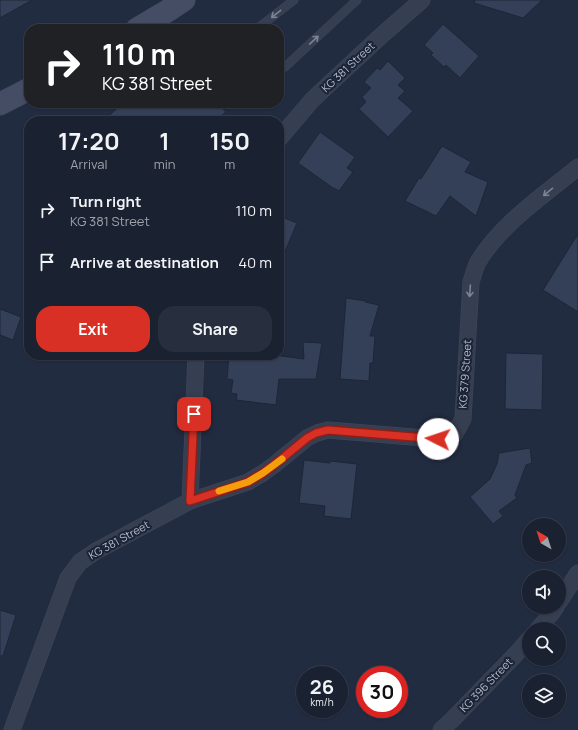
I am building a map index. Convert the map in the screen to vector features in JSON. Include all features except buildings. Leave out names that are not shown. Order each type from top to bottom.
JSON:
[{"type":"main road","points":[[145,24],[184,0]]},
{"type":"main road","points":[[0,104],[24,92]]},
{"type":"street","name":"KG 381 Street","points":[[284,134],[312,100],[422,0]]},
{"type":"street","name":"KG 379 Street","points":[[190,501],[248,482],[263,473],[307,438],[316,433],[328,430],[438,439],[454,434],[463,419],[471,282],[478,263],[496,239],[523,212],[578,167]]},
{"type":"street","points":[[190,501],[196,360]]},
{"type":"street","name":"KG 381 Street","points":[[12,730],[68,578],[80,562],[96,550],[190,501]]},
{"type":"street","points":[[566,591],[578,573]]},
{"type":"street","points":[[544,622],[551,614]]},
{"type":"street","name":"KG 396 Street","points":[[441,730],[522,647]]},
{"type":"lane","points":[[263,24],[294,0]]},
{"type":"lane","points":[[285,66],[357,0]]},
{"type":"slow traffic","points":[[219,491],[248,482],[282,459]]},
{"type":"route","points":[[194,414],[190,501],[248,482],[274,465],[307,438],[316,433],[328,430],[438,439]]}]
